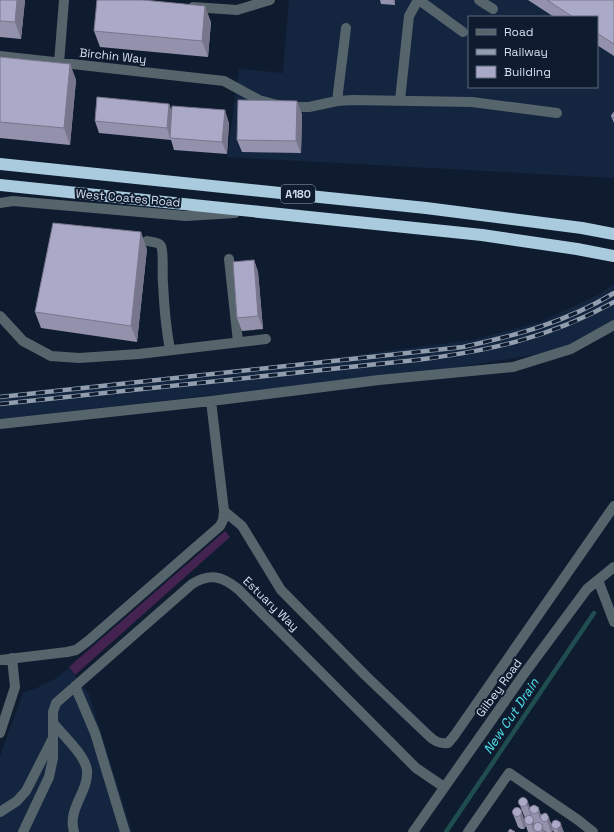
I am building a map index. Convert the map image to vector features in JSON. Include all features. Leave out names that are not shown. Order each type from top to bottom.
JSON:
[{"type":"highway","name":"A180","points":[[0,164],[426,208],[595,230],[614,234]]},
{"type":"highway","name":"A180","points":[[0,185],[443,231],[577,249],[614,256]]},
{"type":"street","points":[[59,63],[64,0]]},
{"type":"street","points":[[182,6],[237,10],[270,0]]},
{"type":"street","points":[[400,100],[409,16],[419,0],[463,32]]},
{"type":"street","points":[[479,0],[493,8]]},
{"type":"street","points":[[346,28],[337,101],[400,100],[472,102],[557,113]]},
{"type":"street","name":"Birchin Way","points":[[0,56],[224,81],[259,100],[285,107],[309,107],[337,101]]},
{"type":"street","name":"West Coates Road","points":[[0,204],[13,201],[186,216],[255,212]]},
{"type":"street","points":[[147,241],[159,244],[161,246],[166,325],[170,350]]},
{"type":"street","points":[[229,259],[238,342]]},
{"type":"street","points":[[0,316],[23,342],[52,356],[79,358],[139,354],[266,339]]},
{"type":"street","points":[[0,424],[211,401],[379,380],[513,367],[571,349],[614,326]]},
{"type":"street","points":[[0,660],[76,650],[220,526],[223,520],[224,511],[211,401]]},
{"type":"street","points":[[224,511],[242,526],[281,590],[419,727],[435,742],[442,744],[448,743],[454,736],[614,506]]},
{"type":"street","name":"Gilbey Road","points":[[413,832],[582,596],[614,567]]},
{"type":"street","name":"Estuary Way","points":[[23,832],[49,777],[53,758],[53,712],[56,703],[192,584],[201,578],[214,577],[227,580],[238,589],[416,768],[444,787]]},
{"type":"street","points":[[598,580],[614,622]]},
{"type":"street","points":[[0,733],[15,687],[12,658]]},
{"type":"street","points":[[75,686],[95,733],[126,832]]},
{"type":"street","points":[[53,722],[82,758],[87,769],[86,780],[73,814],[74,832]]},
{"type":"street","points":[[0,812],[16,801],[26,791],[53,738]]},
{"type":"street","points":[[468,832],[509,773],[578,820],[593,831],[592,832]]},
{"type":"shaded area","points":[[289,0],[614,0],[614,178],[227,157],[239,69],[283,73]]},
{"type":"shaded area","points":[[614,284],[614,322],[561,348],[540,354],[445,369],[0,419],[0,394],[294,363],[473,340],[540,322],[600,294]]},
{"type":"shaded area","points":[[225,531],[230,537],[75,675],[69,667]]},
{"type":"shaded area","points":[[69,668],[89,694],[132,832],[0,832],[0,756],[23,693],[55,679]]},
{"type":"building","points":[[0,0],[17,0],[15,22],[0,21]]},
{"type":"building","points":[[97,0],[143,0],[205,6],[202,41],[94,31]]},
{"type":"building","points":[[547,0],[614,0],[614,44],[598,34],[598,16],[571,16]]},
{"type":"building","points":[[0,57],[70,64],[64,128],[0,122]]},
{"type":"building","points":[[97,97],[169,104],[167,128],[95,121]]},
{"type":"building","points":[[238,100],[297,101],[296,141],[237,140]]},
{"type":"building","points":[[172,106],[225,110],[222,142],[170,138]]},
{"type":"building","points":[[53,223],[141,232],[131,326],[35,312]]},
{"type":"building","points":[[254,260],[258,316],[237,318],[233,262]]},
{"type":"building","points":[[521,798],[525,798],[527,802],[525,806],[521,806],[519,804],[519,800]]},
{"type":"building","points":[[534,805],[538,807],[539,810],[534,814],[529,810],[530,807]]},
{"type":"building","points":[[515,808],[519,808],[521,812],[519,816],[515,816],[513,814],[513,810]]},
{"type":"building","points":[[545,813],[549,818],[544,822],[540,818],[541,815]]},
{"type":"building","points":[[527,816],[531,816],[533,820],[531,824],[527,824],[525,822],[525,818]]},
{"type":"building","points":[[556,820],[560,822],[561,825],[557,829],[553,828],[551,825],[553,821]]},
{"type":"building","points":[[536,823],[540,823],[542,827],[540,831],[536,831],[534,829],[534,825]]},
{"type":"building","points":[[510,829],[515,832],[508,832]]},
{"type":"waterway","name":"New Cut Drain","points":[[446,832],[594,613]]},
{"type":"railway","points":[[0,397],[463,347],[503,338],[560,320],[614,293]]},
{"type":"railway","points":[[0,404],[416,360],[469,352],[542,334],[566,325],[614,302]]}]
